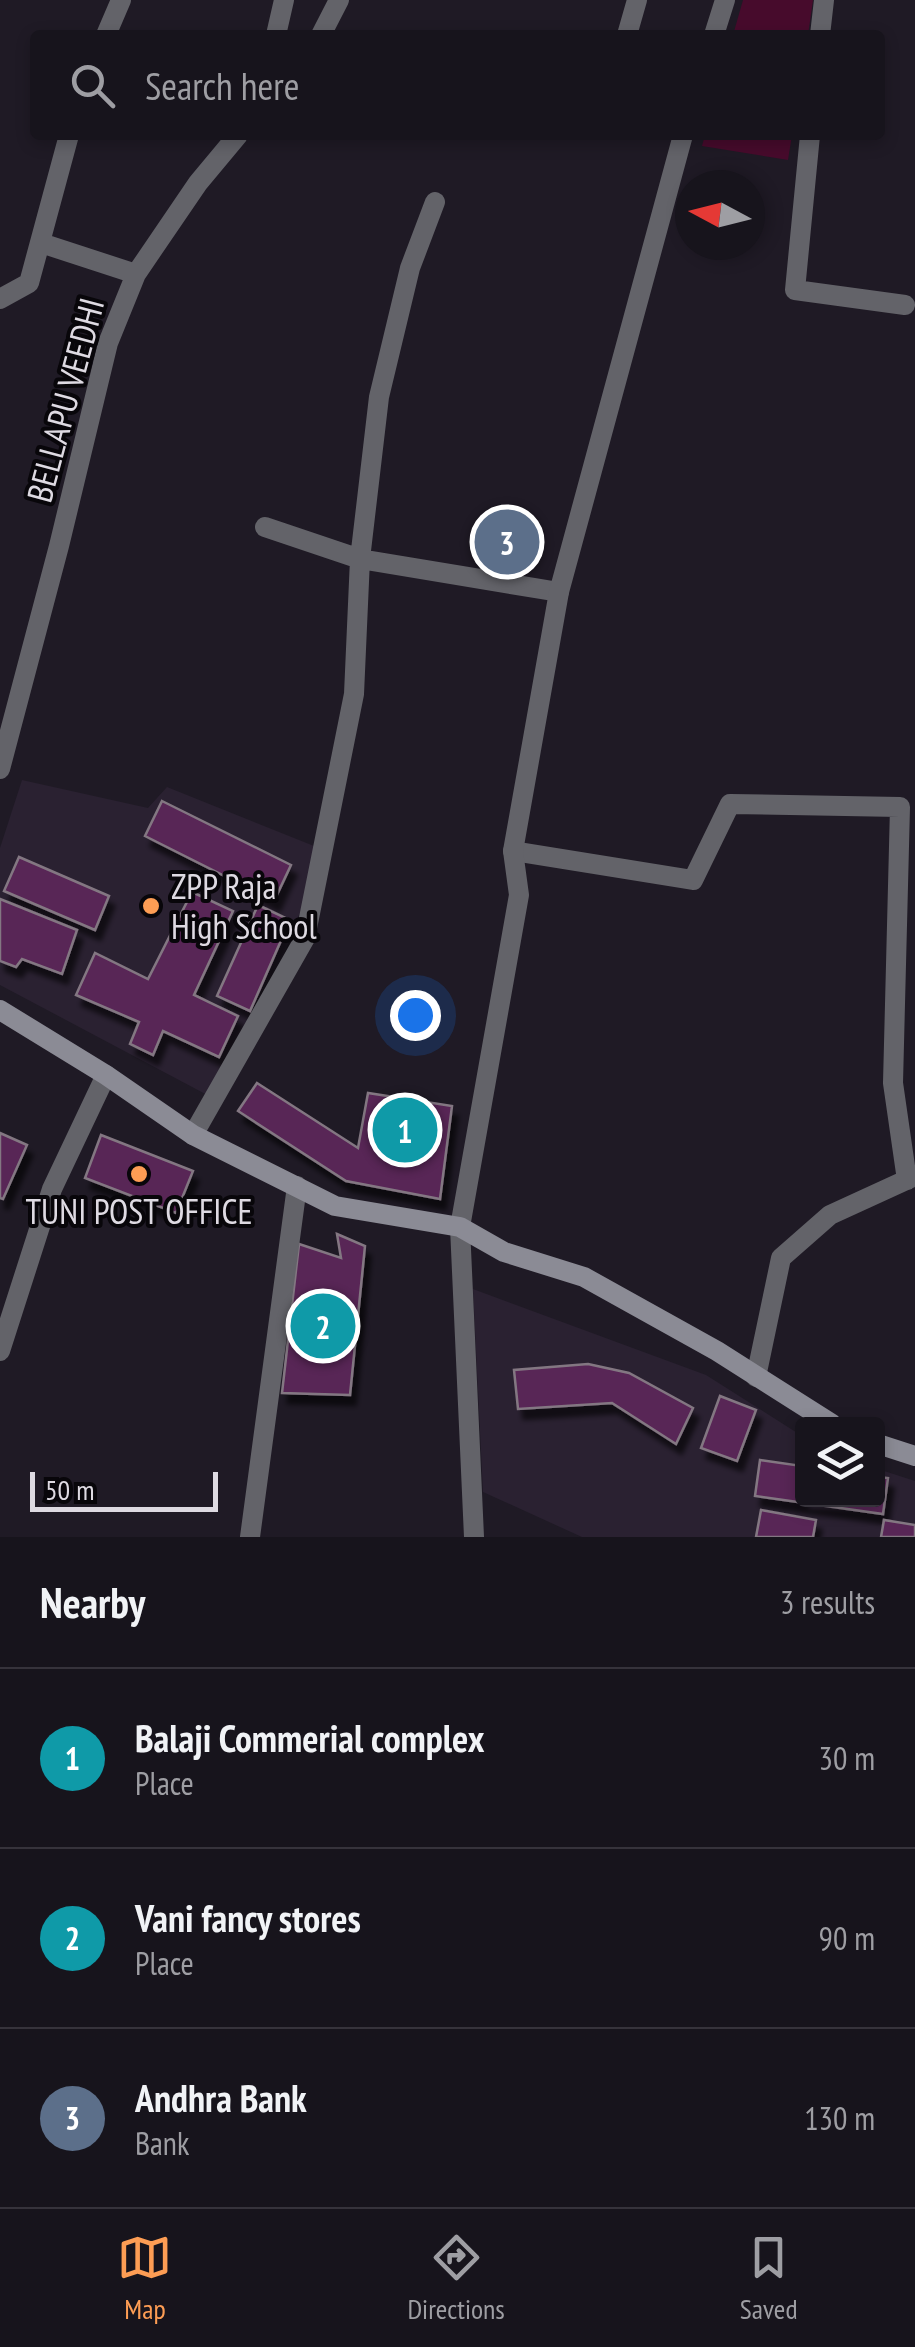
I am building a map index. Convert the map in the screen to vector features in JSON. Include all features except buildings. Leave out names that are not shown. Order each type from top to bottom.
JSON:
[{"type":"main road","points":[[0,1010],[106,1075],[193,1135],[335,1206],[460,1226],[504,1252],[584,1277],[649,1310],[821,1417]]},
{"type":"main road","points":[[885,1446],[915,1456]]},
{"type":"street","points":[[108,30],[121,0]]},
{"type":"street","points":[[277,30],[284,0]]},
{"type":"street","points":[[323,30],[338,0]]},
{"type":"street","points":[[628,30],[636,0]]},
{"type":"street","points":[[716,30],[725,0]]},
{"type":"street","points":[[821,30],[824,0]]},
{"type":"street","points":[[0,299],[29,283],[68,140]]},
{"type":"street","name":"BELLAPU VEEDHI","points":[[0,768],[108,343],[136,274],[198,183],[234,140]]},
{"type":"street","points":[[474,1537],[460,1226],[519,895],[513,851],[559,592],[682,140]]},
{"type":"street","points":[[810,140],[795,290],[905,305]]},
{"type":"street","points":[[193,1135],[305,938],[354,694],[360,559],[379,397],[410,268],[436,202]]},
{"type":"street","points":[[42,243],[136,274]]},
{"type":"street","points":[[265,527],[360,559],[559,592]]},
{"type":"street","points":[[513,851],[693,880],[730,804],[900,807],[893,1083],[911,1178],[830,1215],[781,1258],[756,1376]]},
{"type":"street","points":[[0,1350],[10,1288],[106,1075]]},
{"type":"street","points":[[250,1537],[296,1186]]},
{"type":"shaded area","points":[[743,0],[813,0],[809,30],[734,30]]},
{"type":"shaded area","points":[[704,140],[791,140],[788,160],[702,146]]},
{"type":"shaded area","name":"ZPP Raja High School","points":[[22,780],[148,808],[167,787],[324,850],[281,962],[211,1097],[0,985],[0,848]]},
{"type":"shaded area","points":[[473,1289],[706,1375],[795,1432],[795,1507],[885,1507],[885,1471],[915,1481],[915,1537],[582,1537],[483,1492]]},
{"type":"place","name":"Andhra Bank","points":[[507,542]]},
{"type":"place","name":"ZPP Raja High School","points":[[151,906]]},
{"type":"place","name":"Balaji Commerial complex","points":[[405,1130]]},
{"type":"place","name":"TUNI POST OFFICE","points":[[139,1174]]},
{"type":"place","name":"Vani fancy stores","points":[[323,1326]]}]
